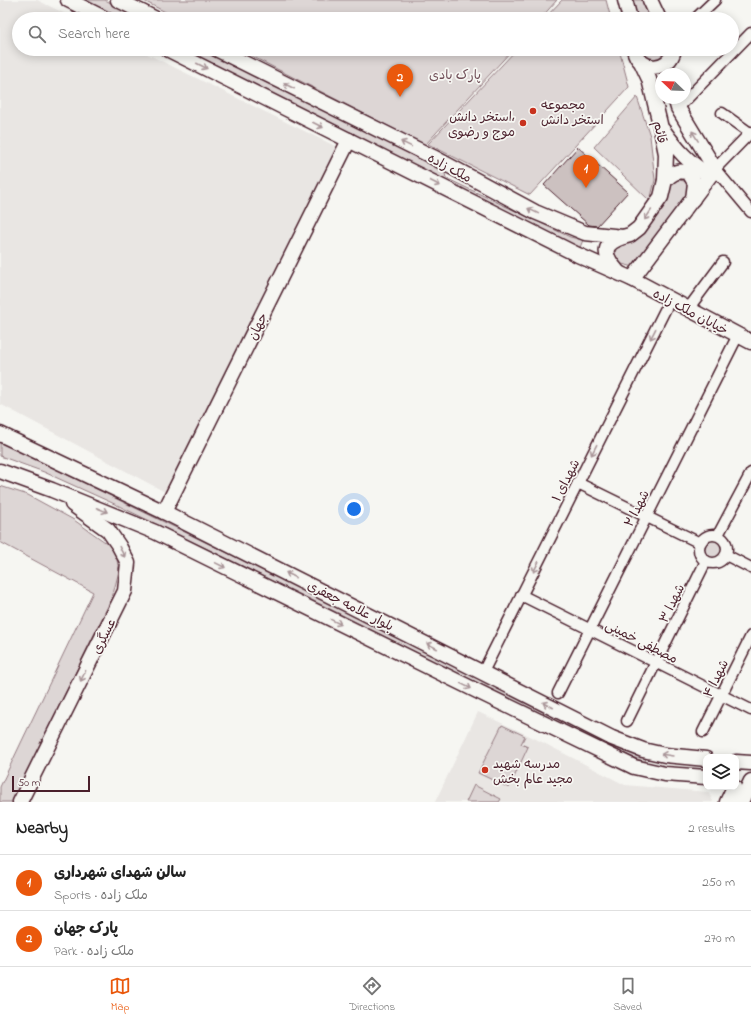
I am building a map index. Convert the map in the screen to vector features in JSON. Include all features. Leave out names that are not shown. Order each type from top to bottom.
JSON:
[{"type":"main road","points":[[68,0],[92,12]]},
{"type":"main road","points":[[118,0],[142,12]]},
{"type":"main road","points":[[625,0],[628,12]]},
{"type":"main road","points":[[650,0],[656,12]]},
{"type":"main road","name":"ملک زاده","points":[[181,56],[578,255],[632,279]]},
{"type":"main road","name":"ملک زاده","points":[[230,56],[433,157],[530,209],[586,233],[622,237]]},
{"type":"main road","name":"قائم","points":[[637,56],[649,79],[660,124],[666,154],[665,180]]},
{"type":"main road","points":[[641,62],[647,66],[660,66],[666,63],[671,56]]},
{"type":"main road","points":[[671,68],[672,56]]},
{"type":"main road","name":"قائم","points":[[677,104],[713,172]]},
{"type":"main road","points":[[632,279],[713,172],[694,165],[685,157],[672,142],[660,124]]},
{"type":"main road","name":"جهان","points":[[164,512],[349,140]]},
{"type":"main road","points":[[618,272],[609,262],[606,253],[608,247],[611,242],[630,235],[639,228],[661,197],[665,180],[674,172],[682,171],[689,173],[695,183],[693,198]]},
{"type":"main road","points":[[578,255],[586,248],[588,240],[586,233]]},
{"type":"main road","name":"خیابان ملک زاده","points":[[632,279],[751,342]]},
{"type":"main road","name":"بلوار علامه جعفری","points":[[0,434],[164,512],[612,738],[643,750],[665,755],[703,759]]},
{"type":"main road","name":"بلوار علامه جعفری","points":[[0,471],[52,490],[155,532],[205,558],[627,764],[665,774],[703,777]]},
{"type":"main road","name":"عسگری","points":[[20,802],[126,591],[128,563],[108,530],[52,490]]},
{"type":"main road","points":[[739,762],[751,763]]},
{"type":"main road","points":[[727,802],[741,782]]},
{"type":"main road","points":[[741,782],[741,802]]},
{"type":"street","points":[[702,12],[714,0]]},
{"type":"street","points":[[739,44],[751,33]]},
{"type":"street","points":[[691,89],[726,56]]},
{"type":"street","points":[[722,113],[751,132],[713,172],[751,212]]},
{"type":"street","points":[[688,309],[723,262]]},
{"type":"street","name":"شهدای ۱","points":[[483,672],[670,300]]},
{"type":"street","name":"شهدا ۲","points":[[558,693],[738,335]]},
{"type":"street","points":[[718,536],[751,474]]},
{"type":"street","points":[[578,483],[700,543]]},
{"type":"street","points":[[709,535],[718,536],[725,541],[727,546],[726,555],[720,562],[710,563],[700,554],[700,543],[709,535]]},
{"type":"street","points":[[726,555],[751,568]]},
{"type":"street","name":"شهدا ۳","points":[[627,721],[706,561]]},
{"type":"street","name":"مصطفی خمینی","points":[[521,595],[751,710]]},
{"type":"street","name":"شهدا ۴","points":[[703,732],[751,636]]},
{"type":"shaded area","points":[[0,0],[37,0],[62,12],[12,12],[12,56],[151,56],[337,147],[165,492],[0,404]]},
{"type":"shaded area","points":[[478,712],[536,739],[625,785],[708,792],[713,801],[435,802]]},
{"type":"green space","points":[[77,0],[105,0],[129,12],[102,12]]},
{"type":"green space","points":[[142,0],[557,0],[546,12],[165,12]]},
{"type":"green space","points":[[562,0],[606,0],[609,12],[551,12]]},
{"type":"green space","points":[[633,0],[645,0],[647,12],[633,12],[631,4]]},
{"type":"green space","points":[[192,56],[218,56],[444,169],[446,178],[570,237],[583,240],[579,250],[503,212],[349,132]]},
{"type":"green space","name":"پارک بادی","points":[[252,56],[507,56],[425,145]]},
{"type":"green space","name":"مجموعه استخر دانش","points":[[510,56],[621,56],[629,87],[530,195],[428,144]]},
{"type":"green space","points":[[644,56],[665,56],[655,65]]},
{"type":"green space","points":[[637,97],[650,136],[655,180],[650,201],[594,147]]},
{"type":"green space","points":[[679,180],[684,181],[688,185],[688,190],[683,203],[634,267],[622,264],[615,255],[616,249],[635,240],[649,227],[660,210],[672,182]]},
{"type":"green space","points":[[0,442],[646,757],[645,762],[602,745],[322,605],[119,506],[44,472],[0,456]]},
{"type":"green space","points":[[0,486],[28,495],[74,520],[115,549],[119,571],[112,598],[12,802],[0,802],[0,787],[93,592],[0,542]]},
{"type":"green space","points":[[713,536],[722,540],[726,549],[722,558],[713,562],[704,558],[700,549],[704,540]]},
{"type":"green space","points":[[502,725],[525,736],[521,744],[528,747],[509,788],[478,773]]},
{"type":"green space","points":[[474,785],[501,799],[499,802],[466,802]]},
{"type":"building","points":[[578,147],[628,192],[597,226],[589,225],[544,185]]},
{"type":"place","name":"پارک جهان","points":[[400,97]]},
{"type":"place","name":"مجموعه استخر دانش","points":[[533,111]]},
{"type":"place","name":"استخر دانش، موج و رضوی","points":[[523,123]]},
{"type":"place","name":"سالن شهدای شهرداری","points":[[586,188]]},
{"type":"place","name":"مدرسه شهید مجید عالم بخش","points":[[485,770]]}]
